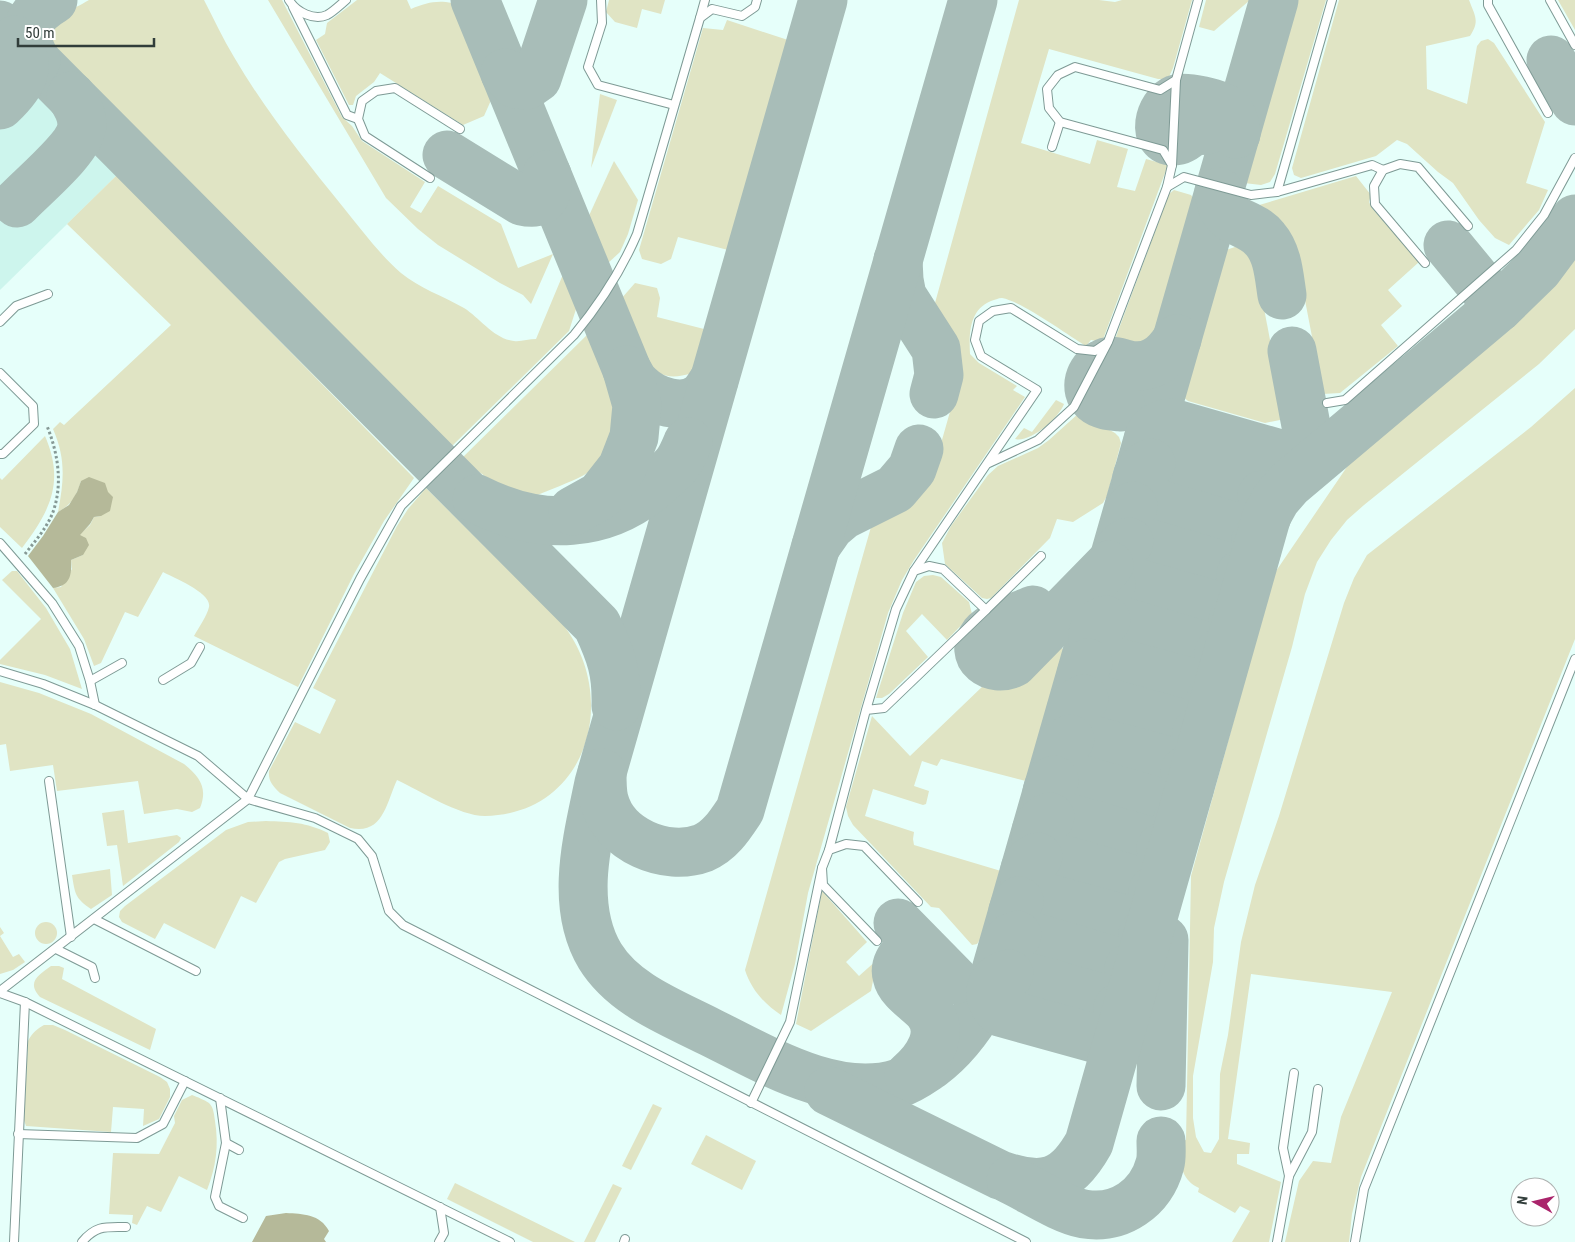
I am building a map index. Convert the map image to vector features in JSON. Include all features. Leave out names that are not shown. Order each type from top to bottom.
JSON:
[{"type":"lane","points":[[291,3],[309,16],[326,16],[346,0]]},
{"type":"lane","points":[[600,0],[602,23],[588,67],[598,86],[674,105]]},
{"type":"lane","points":[[0,992],[248,799],[360,579],[400,506],[574,336],[628,256],[705,0]]},
{"type":"lane","points":[[700,18],[712,8],[742,16],[755,7],[756,0]]},
{"type":"lane","points":[[987,464],[1038,440],[1074,408],[1108,342],[1167,187],[1172,165],[1176,80],[1198,0]]},
{"type":"lane","points":[[1277,192],[1332,0]]},
{"type":"lane","points":[[1488,0],[1488,5],[1548,114]]},
{"type":"lane","points":[[1550,0],[1575,45]]},
{"type":"lane","points":[[291,3],[347,115],[358,120]]},
{"type":"lane","points":[[1172,165],[1163,150],[1060,122],[1049,108],[1047,89],[1058,75],[1075,67],[1160,90],[1176,80]]},
{"type":"lane","points":[[430,178],[364,136],[358,120],[362,101],[376,91],[395,88],[460,130]]},
{"type":"lane","points":[[1052,147],[1060,122]]},
{"type":"lane","points":[[1327,403],[1345,400],[1516,250],[1544,215],[1575,158]]},
{"type":"lane","points":[[1425,263],[1375,204],[1374,186],[1383,170],[1400,164],[1418,167],[1468,226]]},
{"type":"lane","points":[[1167,187],[1184,177],[1251,195],[1277,192],[1372,165],[1383,170]]},
{"type":"lane","points":[[0,322],[16,306],[48,294]]},
{"type":"lane","points":[[751,1103],[790,1022],[822,868],[829,850],[866,710],[896,609],[914,571],[1037,390],[981,356],[975,340],[979,321],[993,311],[1011,308],[1077,349],[1095,351],[1108,342]]},
{"type":"lane","points":[[0,372],[32,406],[34,424],[3,454],[0,454]]},
{"type":"lane","points":[[0,543],[52,603],[79,646],[90,680],[94,705]]},
{"type":"lane","points":[[866,710],[884,708],[1041,556]]},
{"type":"lane","points":[[914,571],[929,566],[943,569],[986,610]]},
{"type":"lane","points":[[163,680],[191,663],[200,647]]},
{"type":"lane","points":[[1355,1242],[1364,1189],[1575,659]]},
{"type":"lane","points":[[90,680],[122,663]]},
{"type":"lane","points":[[0,671],[43,684],[94,705],[198,756],[248,799],[315,818],[358,839],[372,856],[389,911],[403,925],[1026,1242]]},
{"type":"lane","points":[[48,782],[71,937]]},
{"type":"lane","points":[[829,850],[846,844],[864,846],[918,902]]},
{"type":"lane","points":[[822,868],[823,885],[877,941]]},
{"type":"lane","points":[[94,919],[196,971]]},
{"type":"lane","points":[[56,948],[92,967],[94,978]]},
{"type":"lane","points":[[0,992],[25,1002],[510,1242]]},
{"type":"lane","points":[[14,1242],[25,1002]]},
{"type":"lane","points":[[1289,1176],[1283,1148],[1294,1072]]},
{"type":"lane","points":[[18,1134],[137,1138],[163,1124],[185,1081]]},
{"type":"lane","points":[[1277,1242],[1289,1176],[1312,1132],[1318,1089]]},
{"type":"lane","points":[[220,1098],[226,1143],[215,1197],[219,1206],[243,1218]]},
{"type":"lane","points":[[226,1143],[239,1150]]},
{"type":"lane","points":[[440,1207],[444,1233],[441,1240]]},
{"type":"lane","points":[[82,1242],[88,1234],[102,1226],[126,1227]]},
{"type":"path","points":[[18,562],[43,530],[52,513],[58,489],[58,465],[55,446],[45,421],[32,406]]},
{"type":"shaded area","points":[[89,0],[204,0],[230,50],[272,115],[363,233],[401,273],[423,288],[464,308],[500,336],[516,341],[536,339],[564,272],[577,306],[569,331],[451,447],[54,48],[52,30],[55,23],[66,13]]},
{"type":"shaded area","points":[[268,0],[282,0],[342,117],[352,126],[362,141],[425,182],[410,207],[421,213],[438,186],[501,224],[518,268],[553,254],[531,304],[523,295],[438,245],[418,229],[386,198]]},
{"type":"shaded area","points":[[357,0],[407,0],[411,9],[431,3],[452,3],[492,98],[484,116],[463,125],[380,73],[374,82],[356,96],[353,105],[349,105],[316,40],[325,34],[327,23]]},
{"type":"shaded area","points":[[609,0],[665,0],[661,14],[642,9],[637,28],[615,22],[606,12]]},
{"type":"shaded area","points":[[1019,0],[1099,0],[1115,2],[1122,0],[1192,0],[1173,68],[1168,79],[1158,79],[1049,49],[1021,143],[1090,164],[1097,140],[1128,149],[1117,187],[1135,191],[1146,159],[1168,165],[1102,342],[1091,340],[1086,346],[1033,312],[1002,298],[984,305],[974,316],[970,331],[970,354],[979,363],[1017,386],[1013,390],[1025,397],[914,560],[902,580],[888,613],[808,893],[795,964],[781,1015],[759,996],[745,970],[871,527],[912,502],[923,490],[931,476],[959,380],[958,352],[935,303]]},
{"type":"shaded area","points":[[1206,0],[1250,0],[1214,31],[1199,27]]},
{"type":"shaded area","points":[[1295,0],[1326,0],[1275,174],[1270,182],[1261,185],[1244,183]]},
{"type":"shaded area","points":[[1339,0],[1469,0],[1476,22],[1470,36],[1426,46],[1427,89],[1467,104],[1477,46],[1481,41],[1488,39],[1494,43],[1545,122],[1526,183],[1548,190],[1539,210],[1509,245],[1495,238],[1479,220],[1453,183],[1407,144],[1397,140],[1376,156],[1301,178],[1294,175],[1292,168]]},
{"type":"shaded area","points":[[1558,0],[1575,0],[1575,30]]},
{"type":"shaded area","points":[[727,20],[788,40],[728,250],[678,237],[671,259],[661,264],[642,259],[639,250],[703,28],[723,30]]},
{"type":"shaded area","points":[[0,57],[117,175],[0,290]]},
{"type":"shaded area","points":[[600,94],[617,100],[591,168]]},
{"type":"shaded area","points":[[614,161],[638,200],[628,234],[620,252],[607,264],[587,220]]},
{"type":"shaded area","points":[[117,175],[414,478],[384,521],[354,574],[298,687],[194,636],[207,614],[208,602],[199,591],[163,572],[138,617],[125,612],[101,663],[94,666],[84,639],[53,588],[61,587],[72,569],[71,560],[83,555],[79,535],[90,525],[94,517],[101,516],[81,481],[73,499],[58,512],[63,470],[60,450],[53,429],[60,422],[64,425],[171,325],[67,224]]},
{"type":"shaded area","points":[[1356,176],[1371,195],[1369,202],[1372,208],[1419,262],[1388,290],[1402,306],[1381,325],[1398,346],[1340,393],[1323,394],[1295,248],[1279,224],[1256,206]]},
{"type":"shaded area","points":[[1174,190],[1191,195],[1193,198],[1157,327],[1148,345],[1114,342],[1169,194]]},
{"type":"shaded area","points":[[1235,247],[1248,250],[1255,261],[1285,419],[1265,423],[1188,401],[1181,395],[1223,251]]},
{"type":"shaded area","points":[[1575,256],[1575,329],[1539,364],[1347,520],[1317,562],[1305,594],[1292,647],[1224,882],[1214,928],[1213,962],[1193,1076],[1193,1118],[1196,1137],[1204,1152],[1211,1153],[1219,1139],[1220,1074],[1228,1035],[1241,942],[1255,885],[1279,816],[1344,603],[1354,578],[1367,555],[1531,427],[1575,388],[1575,639],[1361,1177],[1352,1214],[1349,1242],[1285,1242],[1299,1181],[1313,1161],[1331,1163],[1341,1117],[1392,992],[1251,974],[1228,1139],[1250,1143],[1249,1154],[1237,1154],[1237,1164],[1281,1182],[1269,1242],[1232,1242],[1250,1211],[1240,1206],[1235,1213],[1198,1192],[1199,1188],[1184,1175],[1180,1155],[1180,1141],[1186,1140],[1191,876],[1274,574],[1351,461],[1527,312]]},
{"type":"shaded area","points":[[635,283],[657,288],[660,298],[657,317],[704,329],[692,373],[667,376],[656,371],[646,362],[621,299]]},
{"type":"shaded area","points":[[589,333],[610,382],[614,407],[612,433],[608,446],[594,467],[578,478],[535,496],[525,495],[505,488],[478,471],[462,458]]},
{"type":"shaded area","points":[[1056,400],[1064,404],[1050,422],[1028,437],[1015,439],[1024,428],[1032,432]]},
{"type":"shaded area","points":[[1079,413],[1119,437],[1121,443],[1107,496],[1103,503],[1073,522],[1057,519],[1050,538],[991,598],[982,598],[945,564],[942,543],[951,526],[988,475],[998,466],[1038,448]]},
{"type":"shaded area","points":[[45,436],[54,468],[52,495],[40,521],[22,548],[0,527],[0,478],[2,480]]},
{"type":"shaded area","points":[[89,477],[105,483],[108,492],[113,497],[110,511],[101,516],[94,517],[80,535],[86,538],[89,545],[83,555],[71,560],[69,579],[63,585],[53,588],[28,556],[58,512],[69,505],[81,481]]},
{"type":"shaded area","points":[[426,488],[561,622],[579,651],[589,683],[591,715],[584,746],[571,773],[549,795],[521,810],[485,816],[475,815],[452,808],[397,780],[382,816],[370,827],[361,829],[350,828],[280,793],[269,778],[269,771],[295,722],[320,734],[336,700],[313,688],[397,526],[408,509]]},
{"type":"shaded area","points":[[12,571],[17,571],[46,608],[70,649],[82,689],[45,675],[0,664],[0,660],[41,619],[2,580]]},
{"type":"shaded area","points":[[933,575],[941,577],[969,602],[972,614],[947,640],[922,614],[906,631],[928,657],[889,694],[882,698],[876,698],[903,613],[916,582],[924,576]]},
{"type":"shaded area","points":[[1059,645],[1063,649],[1064,657],[1026,781],[941,759],[937,766],[922,761],[914,786],[929,791],[926,804],[923,805],[873,789],[865,816],[914,832],[914,845],[1001,871],[981,938],[977,944],[972,945],[939,908],[931,907],[853,825],[846,807],[872,716],[910,756],[984,685],[995,689],[1006,686],[1047,646]]},
{"type":"shaded area","points":[[0,682],[39,693],[91,714],[184,764],[201,783],[203,795],[200,808],[192,812],[177,809],[144,814],[138,781],[57,791],[53,765],[10,771],[6,744],[0,745]]},
{"type":"shaded area","points":[[124,810],[128,843],[177,835],[181,838],[179,842],[123,886],[117,845],[107,846],[102,813]]},
{"type":"shaded area","points":[[248,822],[290,822],[312,827],[328,833],[330,842],[325,850],[279,862],[256,903],[241,896],[215,949],[164,923],[155,939],[122,922],[119,917],[120,911],[125,906],[226,830]]},
{"type":"shaded area","points":[[110,869],[112,895],[91,909],[77,895],[72,875]]},
{"type":"shaded area","points":[[822,891],[867,942],[846,962],[859,976],[877,960],[871,991],[811,1031],[796,1024]]},
{"type":"shaded area","points":[[46,922],[54,925],[57,933],[54,941],[46,944],[38,941],[35,933],[38,925]]},
{"type":"shaded area","points":[[0,927],[4,933],[0,936]]},
{"type":"shaded area","points":[[0,936],[13,957],[19,954],[25,962],[13,970],[0,974]]},
{"type":"shaded area","points":[[51,966],[64,968],[62,979],[156,1029],[150,1050],[40,997],[36,992],[34,983]]},
{"type":"shaded area","points":[[44,1025],[53,1025],[65,1030],[167,1082],[170,1089],[170,1097],[159,1119],[143,1126],[144,1109],[113,1107],[111,1132],[26,1126],[24,1120],[28,1041]]},
{"type":"shaded area","points":[[192,1095],[209,1103],[214,1114],[217,1139],[216,1156],[207,1190],[179,1176],[161,1212],[147,1206],[137,1225],[132,1223],[133,1215],[109,1214],[113,1153],[159,1154],[175,1123],[174,1116],[182,1100]]},
{"type":"shaded area","points":[[653,1104],[662,1108],[631,1170],[622,1166]]},
{"type":"shaded area","points":[[706,1135],[756,1161],[742,1190],[691,1164]]},
{"type":"shaded area","points":[[455,1183],[575,1242],[533,1242],[447,1199]]},
{"type":"shaded area","points":[[613,1184],[622,1188],[595,1242],[584,1242]]},
{"type":"shaded area","points":[[286,1213],[310,1216],[321,1221],[329,1231],[324,1239],[326,1242],[252,1242],[266,1216]]},
{"type":"taxiway","points":[[36,61],[29,43],[29,27],[37,13],[53,0]]},
{"type":"taxiway","points":[[475,0],[627,370],[635,383],[644,391],[660,400],[678,404],[695,401],[702,396],[714,380]]},
{"type":"taxiway","points":[[505,73],[516,84],[527,85],[537,78],[563,0]]},
{"type":"taxiway","points":[[823,0],[599,783],[586,848],[583,893],[585,915],[591,936],[600,956],[610,970],[635,992],[680,1017],[801,1075],[826,1083],[875,1088],[907,1080],[941,1057],[966,1030],[991,988],[1274,0]]},
{"type":"taxiway","points":[[602,773],[604,800],[618,826],[643,844],[658,850],[689,852],[703,848],[720,837],[740,810],[973,0]]},
{"type":"taxiway","points":[[0,25],[597,625],[612,664],[616,706]]},
{"type":"taxiway","points":[[0,105],[19,83],[24,68],[24,59],[15,40]]},
{"type":"taxiway","points":[[1551,60],[1575,101]]},
{"type":"taxiway","points":[[17,203],[65,155],[80,134],[81,117],[71,96]]},
{"type":"taxiway","points":[[1207,130],[1195,131],[1181,140],[1167,140],[1162,136],[1160,123],[1165,109],[1170,103],[1180,98],[1194,99],[1217,105],[1227,110],[1233,118],[1236,134]]},
{"type":"taxiway","points":[[447,155],[522,201],[535,202],[544,197],[547,188],[547,175]]},
{"type":"taxiway","points":[[1219,192],[1221,203],[1230,217],[1258,232],[1273,251],[1282,295]]},
{"type":"taxiway","points":[[829,1091],[1000,1175],[1016,1180],[1041,1182],[1052,1180],[1072,1167],[1089,1143],[1267,515],[1276,499],[1289,484],[1499,307],[1538,269],[1575,219]]},
{"type":"taxiway","points":[[1448,245],[1499,307]]},
{"type":"taxiway","points":[[898,260],[902,296],[936,349],[939,375],[934,394]]},
{"type":"taxiway","points":[[1121,407],[1101,403],[1091,396],[1089,385],[1094,371],[1102,364],[1111,361],[1134,366],[1149,364],[1162,357],[1177,339]]},
{"type":"taxiway","points":[[1266,450],[1172,423],[1163,424],[1152,432],[1148,444],[1153,456],[1160,462],[1254,489],[1266,488],[1272,485],[1279,477],[1281,466],[1278,460],[1266,450],[1292,455],[1301,450],[1308,436],[1292,351]]},
{"type":"taxiway","points":[[573,511],[600,496],[622,468],[634,437],[637,405],[627,370]]},
{"type":"taxiway","points":[[477,499],[525,517],[548,520],[572,520],[595,517],[617,509],[639,497],[659,481],[678,463],[688,442]]},
{"type":"taxiway","points":[[816,546],[830,526],[843,515],[895,489],[912,469],[919,449]]},
{"type":"taxiway","points":[[1151,463],[1140,471],[1136,481],[1139,492],[1143,497],[1149,501],[1243,529],[1257,527],[1266,519],[1268,507],[1262,495]]},
{"type":"taxiway","points":[[1133,506],[1127,515],[1126,524],[1130,533],[1138,540],[1232,568],[1238,568],[1252,561],[1256,552],[1256,540]]},
{"type":"taxiway","points":[[1129,542],[1119,549],[1115,560],[1118,571],[1127,580],[1221,607],[1235,606],[1241,599],[1245,587],[1244,578],[1241,574]]},
{"type":"taxiway","points":[[1033,610],[1000,624],[984,635],[979,650],[985,661],[997,666],[1013,663],[1109,565]]},
{"type":"taxiway","points":[[1111,584],[1105,593],[1104,603],[1105,608],[1115,619],[1209,647],[1220,646],[1228,641],[1233,632],[1233,620]]},
{"type":"taxiway","points":[[1106,620],[1100,623],[1093,633],[1093,644],[1104,659],[1205,686],[1215,681],[1221,673],[1223,663],[1219,653]]},
{"type":"taxiway","points":[[1088,663],[1082,672],[1081,682],[1085,691],[1093,698],[1187,725],[1201,724],[1204,721],[1211,709],[1211,698]]},
{"type":"taxiway","points":[[1084,699],[1073,706],[1070,716],[1073,727],[1081,737],[1183,765],[1192,760],[1199,752],[1201,742],[1197,732]]},
{"type":"taxiway","points":[[1070,739],[1062,745],[1058,760],[1064,772],[1070,776],[1164,804],[1178,802],[1187,794],[1190,782],[1185,771]]},
{"type":"taxiway","points":[[1054,780],[1048,789],[1047,799],[1051,808],[1059,815],[1160,844],[1168,841],[1174,835],[1178,819]]},
{"type":"taxiway","points":[[1050,817],[1039,824],[1036,835],[1038,846],[1047,855],[1142,882],[1154,881],[1162,875],[1167,860],[1166,853],[1161,848]]},
{"type":"taxiway","points":[[1038,857],[1028,864],[1024,875],[1027,885],[1036,895],[1138,923],[1147,918],[1153,911],[1155,906],[1153,891]]},
{"type":"taxiway","points":[[1019,901],[1013,910],[1013,919],[1014,923],[1024,934],[1118,962],[1130,961],[1139,955],[1143,946],[1143,934]]},
{"type":"taxiway","points":[[898,923],[954,980],[936,962],[922,953],[908,953],[898,962],[896,971],[899,981],[905,990],[927,1010],[933,1019],[935,1028],[935,1037],[928,1055],[909,1076]]},
{"type":"taxiway","points":[[1017,935],[1006,942],[1002,952],[1002,958],[1008,968],[1014,973],[1115,1002],[1124,998],[1130,991],[1132,972],[1129,968]]},
{"type":"taxiway","points":[[1161,1086],[1164,940]]},
{"type":"taxiway","points":[[1009,974],[996,980],[991,990],[993,1002],[1003,1013],[1104,1041],[1113,1037],[1119,1030],[1121,1011],[1118,1008]]},
{"type":"taxiway","points":[[1011,1180],[1075,1212],[1097,1215],[1110,1214],[1132,1204],[1149,1187],[1156,1176],[1160,1164],[1161,1141]]}]
